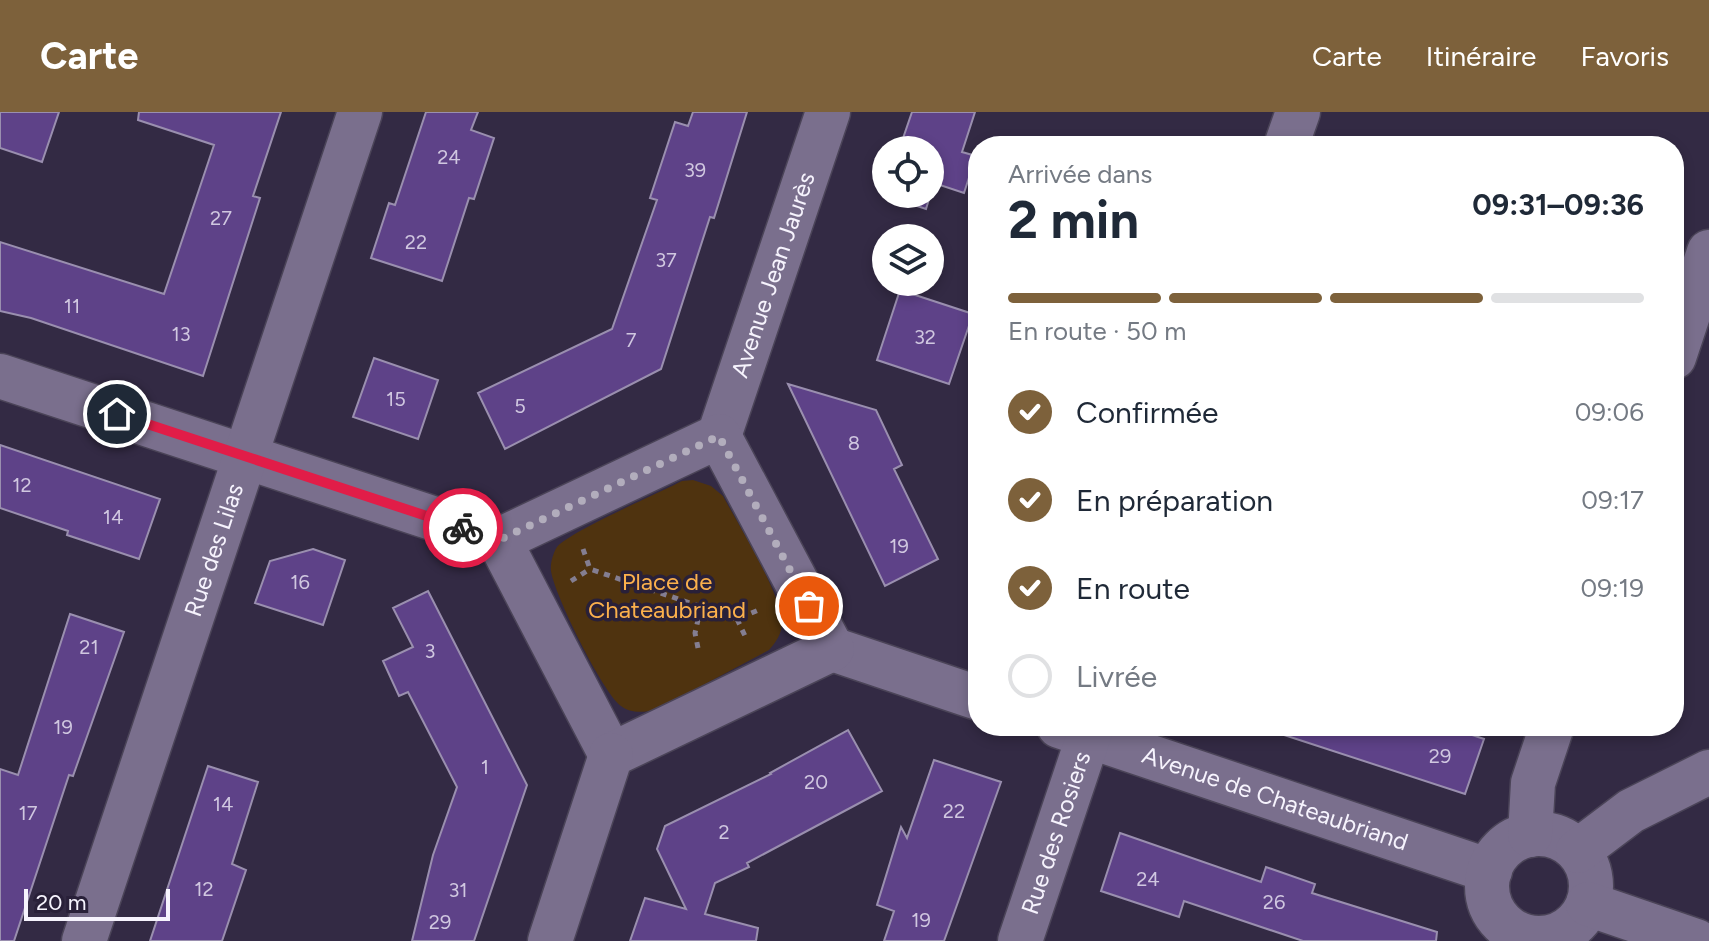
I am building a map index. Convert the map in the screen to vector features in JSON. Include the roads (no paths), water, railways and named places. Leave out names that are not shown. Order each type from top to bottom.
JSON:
[{"type":"street","name":"Rue des Lilas","points":[[84,941],[360,112]]},
{"type":"street","name":"Avenue Jean Jaurès","points":[[719,436],[828,112]]},
{"type":"street","points":[[1290,136],[1298,112]]},
{"type":"street","points":[[1684,327],[1709,252]]},
{"type":"street","points":[[0,376],[499,540],[719,436],[832,649],[968,695]]},
{"type":"street","points":[[499,540],[611,755],[550,941]]},
{"type":"street","points":[[611,755],[832,649]]},
{"type":"street","name":"Rue des Rosiers","points":[[1020,941],[1078,736]]},
{"type":"street","name":"Avenue de Chateaubriand","points":[[1100,736],[1490,871]]},
{"type":"street","points":[[1530,835],[1533,783],[1549,736]]},
{"type":"street","points":[[1578,851],[1631,811],[1709,772]]},
{"type":"street","points":[[1530,835],[1556,837],[1578,851],[1589,871],[1591,893],[1588,904],[1571,927],[1524,937],[1496,915],[1487,886],[1495,858],[1505,847],[1516,839],[1530,835]]},
{"type":"street","points":[[1588,904],[1696,941]]},
{"type":"park label","name":"Place de Chateaubriand","points":[[667,596]]}]
